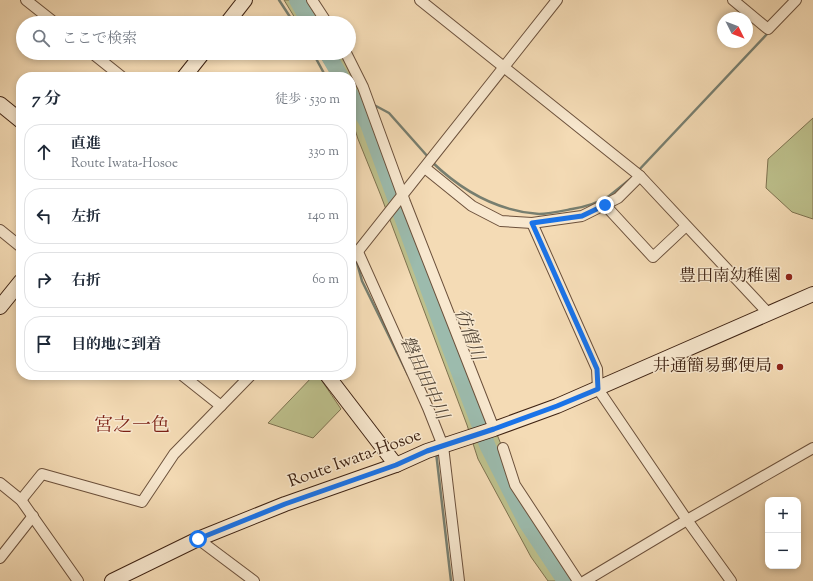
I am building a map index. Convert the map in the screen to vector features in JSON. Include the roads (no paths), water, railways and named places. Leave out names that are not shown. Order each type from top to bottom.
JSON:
[{"type":"main road","points":[[232,16],[245,0]]},
{"type":"main road","points":[[188,72],[197,60]]},
{"type":"main road","points":[[0,104],[16,117]]},
{"type":"main road","points":[[0,307],[16,287]]},
{"type":"main road","name":"Route Iwata-Hosoe","points":[[112,581],[198,539],[285,504],[396,465],[427,451],[494,429],[598,389],[644,367],[813,294]]},
{"type":"main road","points":[[331,380],[396,465]]},
{"type":"street","points":[[26,0],[46,16]]},
{"type":"street","points":[[312,0],[322,16]]},
{"type":"street","points":[[420,0],[640,176],[769,314]]},
{"type":"street","points":[[356,254],[557,0]]},
{"type":"street","points":[[733,0],[768,29],[796,0]]},
{"type":"street","points":[[101,60],[116,72]]},
{"type":"street","points":[[350,60],[356,72]]},
{"type":"street","points":[[356,73],[363,87],[403,195],[494,429]]},
{"type":"street","points":[[425,168],[472,206],[501,221],[532,223],[582,216],[618,198],[640,176]]},
{"type":"street","points":[[605,205],[653,257],[686,226]]},
{"type":"street","points":[[532,223],[597,369],[598,389],[687,520],[731,581]]},
{"type":"street","points":[[0,230],[16,243]]},
{"type":"street","points":[[356,264],[428,408],[443,446],[459,581]]},
{"type":"street","points":[[188,380],[221,406]]},
{"type":"street","points":[[21,500],[42,474],[142,502],[174,454],[246,380]]},
{"type":"street","points":[[503,448],[515,485],[578,581]]},
{"type":"street","points":[[585,581],[687,520],[813,448]]},
{"type":"street","points":[[0,483],[21,500],[78,581]]},
{"type":"street","points":[[0,558],[33,516]]},
{"type":"street","points":[[198,539],[254,581]]},
{"type":"waterway","name":"磐田田中川","points":[[279,0],[289,16]]},
{"type":"waterway","name":"彷僧川","points":[[297,0],[306,16]]},
{"type":"waterway","points":[[637,172],[768,33]]},
{"type":"waterway","name":"磐田田中川","points":[[317,60],[323,72]]},
{"type":"waterway","name":"彷僧川","points":[[331,60],[338,72]]},
{"type":"waterway","name":"彷僧川","points":[[356,104],[368,124],[451,351],[488,447],[526,522],[565,581]]},
{"type":"waterway","points":[[357,106],[367,106]]},
{"type":"waterway","points":[[372,106],[376,106],[389,113],[429,158]]},
{"type":"waterway","points":[[432,162],[455,182],[481,198],[509,209],[539,214],[577,208],[596,203],[609,196],[633,177]]},
{"type":"waterway","name":"磐田田中川","points":[[356,259],[362,281],[408,375]]},
{"type":"waterway","name":"磐田田中川","points":[[436,452],[451,581]]},
{"type":"place","name":"豊田南幼稚園","points":[[789,277]]},
{"type":"place","name":"井通簡易郵便局","points":[[780,367]]},
{"type":"district","name":"宮之一色","points":[[132,426]]}]
